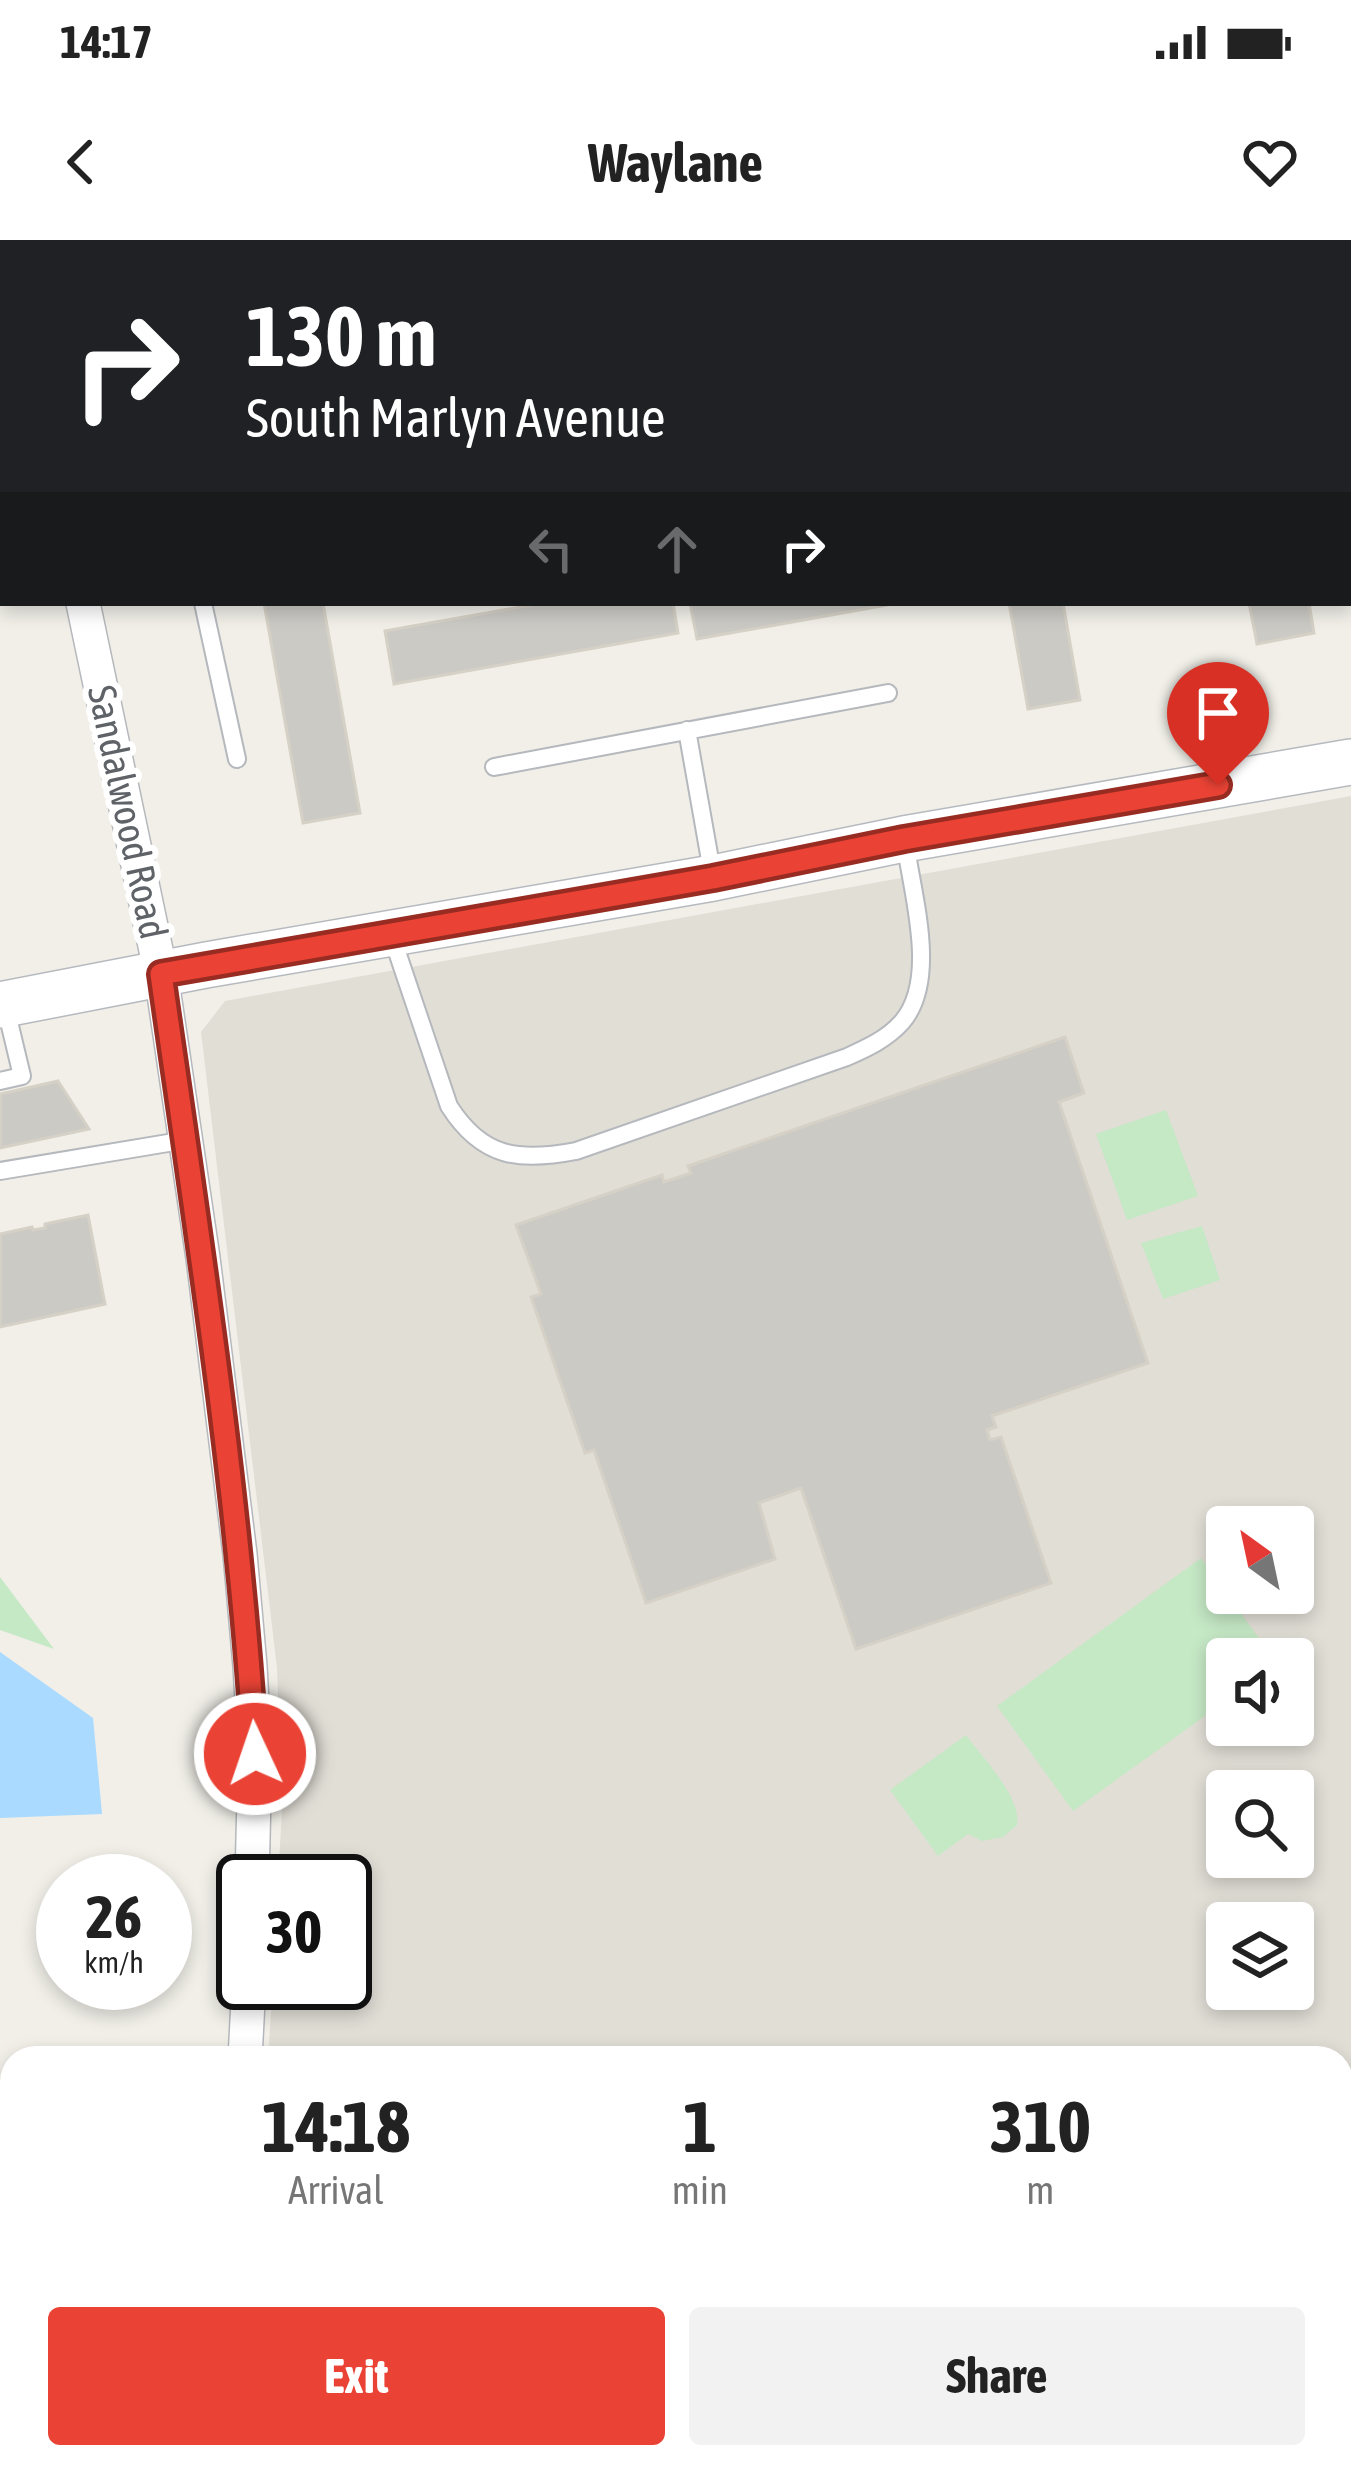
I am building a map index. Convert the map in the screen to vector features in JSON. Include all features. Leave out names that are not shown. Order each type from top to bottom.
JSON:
[{"type":"street","name":"Sandalwood Road","points":[[84,606],[161,974],[186,1140],[244,1598],[255,1754],[253,1854]]},
{"type":"street","points":[[2,1005],[1351,762]]},
{"type":"street","points":[[246,2046],[248,2010]]},
{"type":"lane","points":[[204,606],[238,759]]},
{"type":"lane","points":[[494,767],[888,693]]},
{"type":"lane","points":[[688,730],[713,878]]},
{"type":"lane","points":[[391,934],[448,1106],[462,1126],[487,1144],[513,1155],[539,1158],[576,1151],[847,1058],[891,1032],[917,995],[924,966],[904,839]]},
{"type":"lane","points":[[0,1081],[22,1076],[2,1005]]},
{"type":"lane","points":[[0,1171],[186,1140]]},
{"type":"shaded area","points":[[1351,796],[1351,2046],[269,2046],[271,2010],[372,2010],[372,1854],[280,1854],[277,1668],[201,1032],[225,1001]]},
{"type":"green space","points":[[1166,1110],[1198,1196],[1127,1220],[1096,1134]]},
{"type":"green space","points":[[1202,1226],[1220,1280],[1163,1299],[1141,1243]]},
{"type":"green space","points":[[1201,1558],[1206,1565],[1206,1614],[1241,1614],[1259,1638],[1206,1638],[1206,1715],[1073,1811],[997,1706]]},
{"type":"green space","points":[[0,1577],[54,1649],[0,1630]]},
{"type":"green space","points":[[966,1735],[1008,1791],[1017,1825],[1003,1837],[982,1841],[968,1834],[938,1856],[890,1790]]},
{"type":"water","points":[[0,1652],[93,1718],[102,1814],[0,1818]]},
{"type":"building","points":[[265,606],[324,606],[360,813],[303,823]]},
{"type":"building","points":[[526,606],[674,606],[678,633],[394,684],[385,631]]},
{"type":"building","points":[[691,606],[881,606],[697,639]]},
{"type":"building","points":[[1010,606],[1064,606],[1080,700],[1028,709]]},
{"type":"building","points":[[1250,606],[1310,606],[1314,633],[1257,644]]},
{"type":"building","points":[[1065,1037],[1084,1093],[1059,1102],[1148,1363],[992,1416],[996,1427],[987,1430],[990,1440],[1001,1437],[1051,1583],[856,1649],[801,1488],[759,1503],[775,1559],[646,1603],[594,1450],[585,1453],[531,1297],[541,1294],[516,1225],[662,1175],[664,1182],[691,1173],[688,1166]]},
{"type":"building","points":[[58,1081],[89,1129],[0,1148],[0,1094]]},
{"type":"building","points":[[88,1215],[105,1304],[0,1327],[0,1234],[45,1228],[45,1224]]},
{"type":"route","points":[[255,1754],[240,1554],[161,974],[1218,785]]}]
